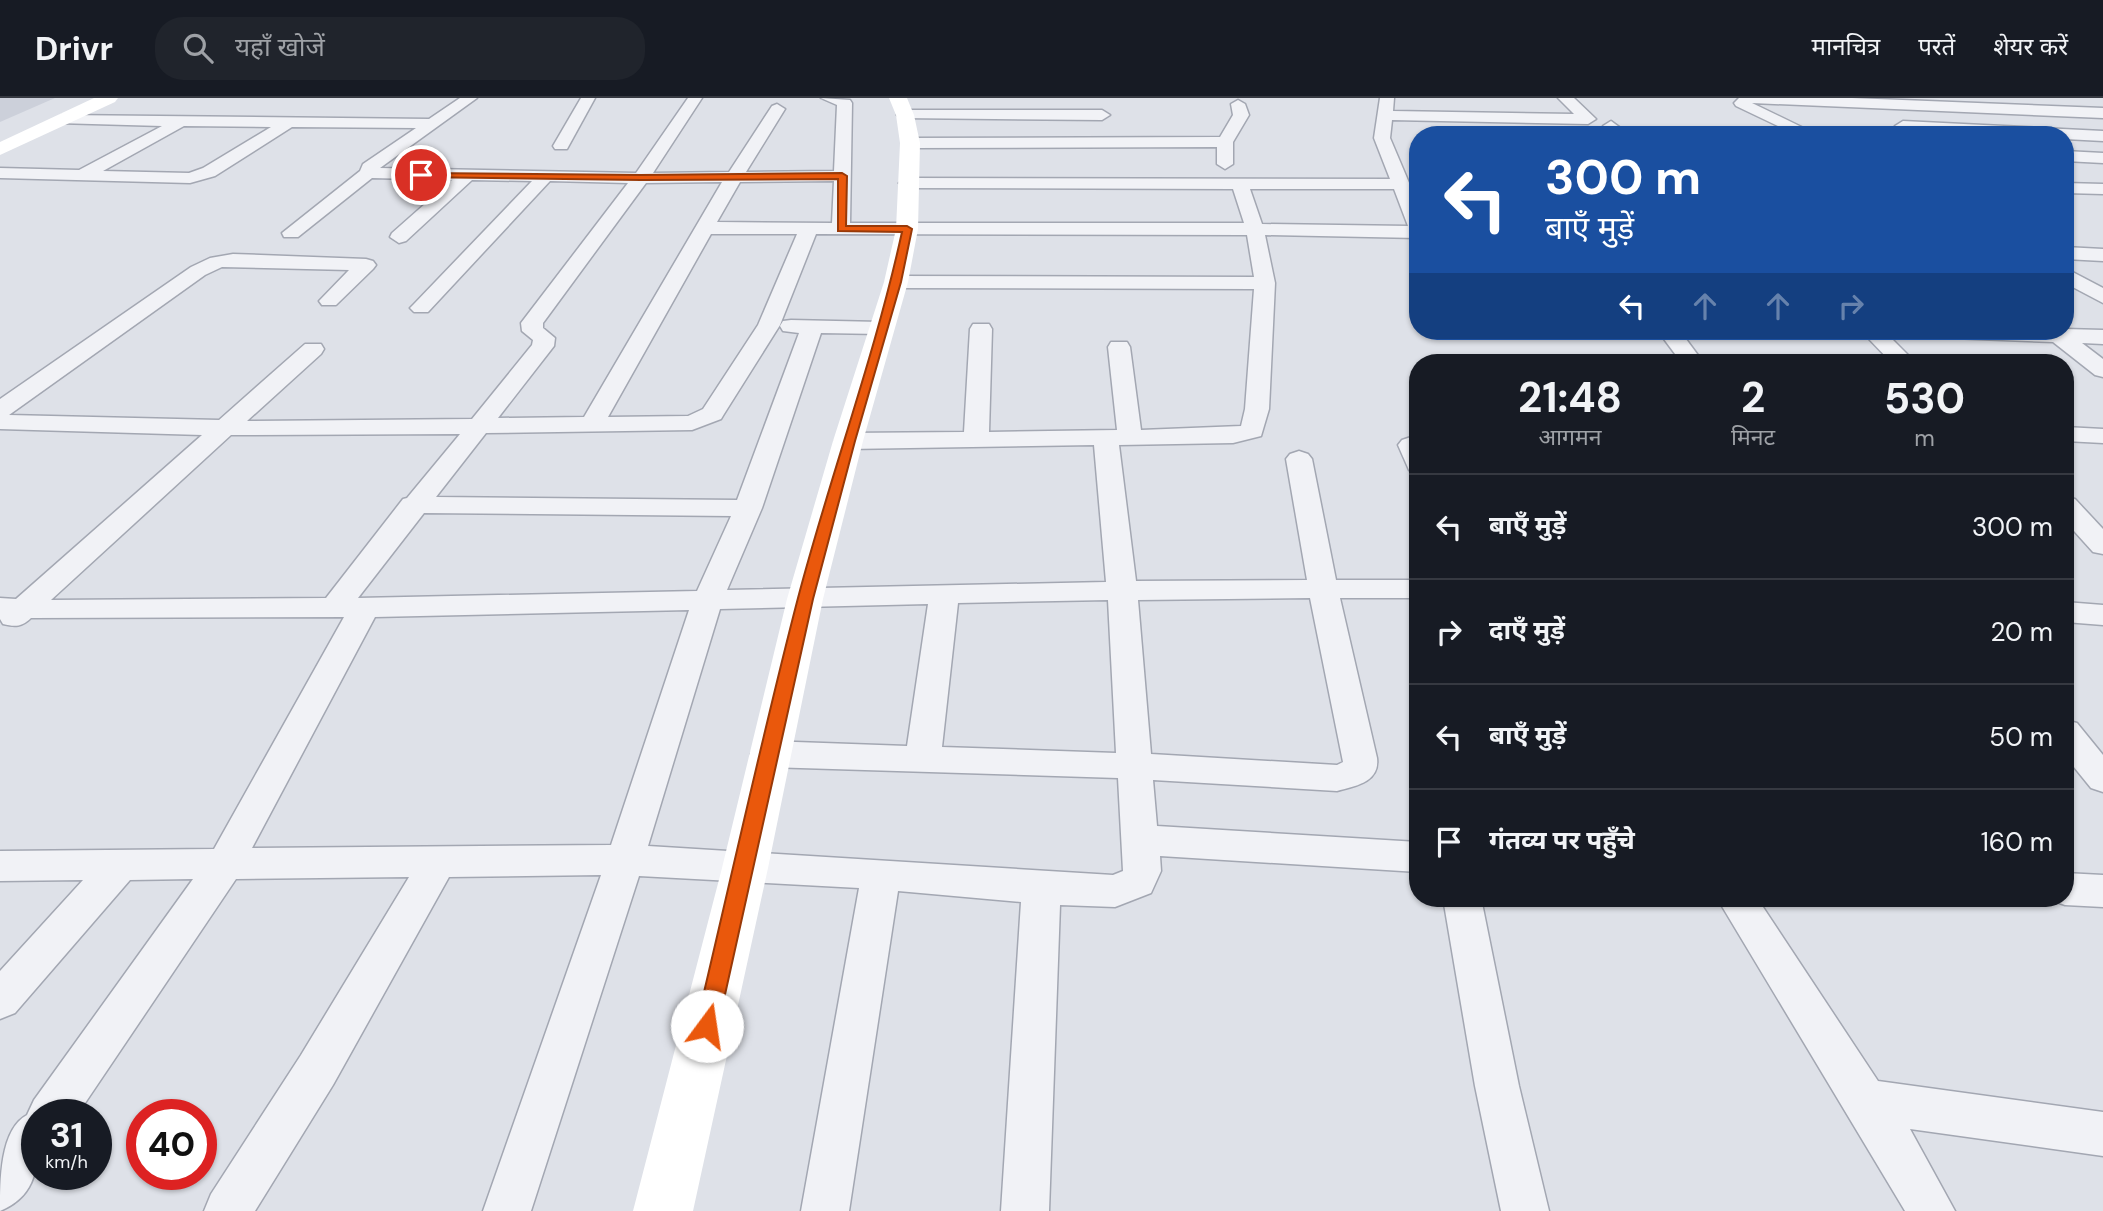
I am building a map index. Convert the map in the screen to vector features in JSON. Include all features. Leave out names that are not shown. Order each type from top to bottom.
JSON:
[{"type":"street","points":[[0,136],[82,98]]},
{"type":"street","points":[[0,149],[108,98]]},
{"type":"street","points":[[291,233],[368,173],[369,168],[470,98]]},
{"type":"street","points":[[561,146],[588,98]]},
{"type":"street","points":[[61,1099],[224,866],[349,608],[414,505],[479,428],[545,341],[533,331],[533,323],[641,178],[689,111],[695,98]]},
{"type":"street","points":[[828,98],[845,103],[841,229]]},
{"type":"street","points":[[1510,98],[1537,126]]},
{"type":"street","points":[[908,183],[1232,182],[1408,188],[1382,138],[1387,107],[1531,120],[1588,119],[1565,98]]},
{"type":"street","points":[[1731,98],[1776,120],[1804,126]]},
{"type":"street","points":[[1746,98],[2103,113]]},
{"type":"street","points":[[848,441],[1233,436],[1252,431],[1257,409],[1265,282],[1255,229],[1232,182],[1225,142],[1240,118],[1238,104]]},
{"type":"street","points":[[905,111],[1102,105]]},
{"type":"street","points":[[591,426],[734,177],[777,109]]},
{"type":"street","points":[[905,111],[1225,142]]},
{"type":"street","points":[[663,1211],[745,868],[768,754],[805,599],[848,441],[896,282],[907,229],[905,111]]},
{"type":"street","points":[[62,120],[432,124]]},
{"type":"street","points":[[81,176],[181,121]]},
{"type":"street","points":[[0,173],[178,179],[201,175],[288,122]]},
{"type":"street","points":[[1885,125],[1905,126]]},
{"type":"street","points":[[2074,135],[2103,136]]},
{"type":"street","points":[[2074,156],[2103,158]]},
{"type":"street","points":[[368,173],[641,178],[842,176]]},
{"type":"street","points":[[399,237],[466,176]]},
{"type":"street","points":[[421,308],[546,176]]},
{"type":"street","points":[[2074,188],[2103,189]]},
{"type":"street","points":[[706,228],[1409,230]]},
{"type":"street","points":[[0,422],[224,427],[479,428],[670,425],[704,419],[712,414],[769,325],[809,228]]},
{"type":"street","points":[[2074,253],[2103,255]]},
{"type":"street","points":[[0,410],[198,271],[217,262],[233,260],[366,265],[329,301]]},
{"type":"street","points":[[2074,279],[2103,297]]},
{"type":"street","points":[[896,282],[1265,282]]},
{"type":"street","points":[[769,325],[881,328]]},
{"type":"street","points":[[507,1211],[625,860],[707,601],[748,508],[812,327]]},
{"type":"street","points":[[976,439],[981,329]]},
{"type":"street","points":[[2074,336],[2103,337]]},
{"type":"street","points":[[1881,340],[1896,354]]},
{"type":"street","points":[[2064,340],[2103,370]]},
{"type":"street","points":[[0,866],[224,866],[625,860],[881,874],[1041,888],[1115,891],[1137,882],[1142,871],[1122,592],[1118,437],[1119,347]]},
{"type":"street","points":[[0,629],[11,609],[313,349]]},
{"type":"street","points":[[2074,434],[2103,436]]},
{"type":"street","points":[[768,754],[1134,766],[1337,778],[1350,775],[1361,768],[1299,459]]},
{"type":"street","points":[[414,505],[748,508]]},
{"type":"street","points":[[2074,515],[2103,546]]},
{"type":"street","points":[[11,609],[131,612],[1323,588],[1409,589]]},
{"type":"street","points":[[923,758],[944,596]]},
{"type":"street","points":[[2074,613],[2103,615]]},
{"type":"street","points":[[2074,743],[2103,779]]},
{"type":"street","points":[[1139,840],[1409,856]]},
{"type":"street","points":[[228,1211],[317,1070],[438,863]]},
{"type":"street","points":[[0,1000],[119,866]]},
{"type":"street","points":[[825,1211],[881,874]]},
{"type":"street","points":[[1034,1210],[1041,888]]},
{"type":"street","points":[[2074,889],[2103,891]]},
{"type":"street","points":[[1464,907],[1497,1086],[1525,1211]]},
{"type":"street","points":[[1742,907],[1866,1101],[1931,1211]]},
{"type":"street","points":[[1866,1101],[2103,1134]]},
{"type":"street","points":[[0,1187],[21,1157]]},
{"type":"shaded area","points":[[0,98],[55,98],[0,122]]},
{"type":"route","points":[[421,175],[641,178],[842,176],[841,229],[907,229],[896,282],[848,441],[805,599],[707,1026]]}]
